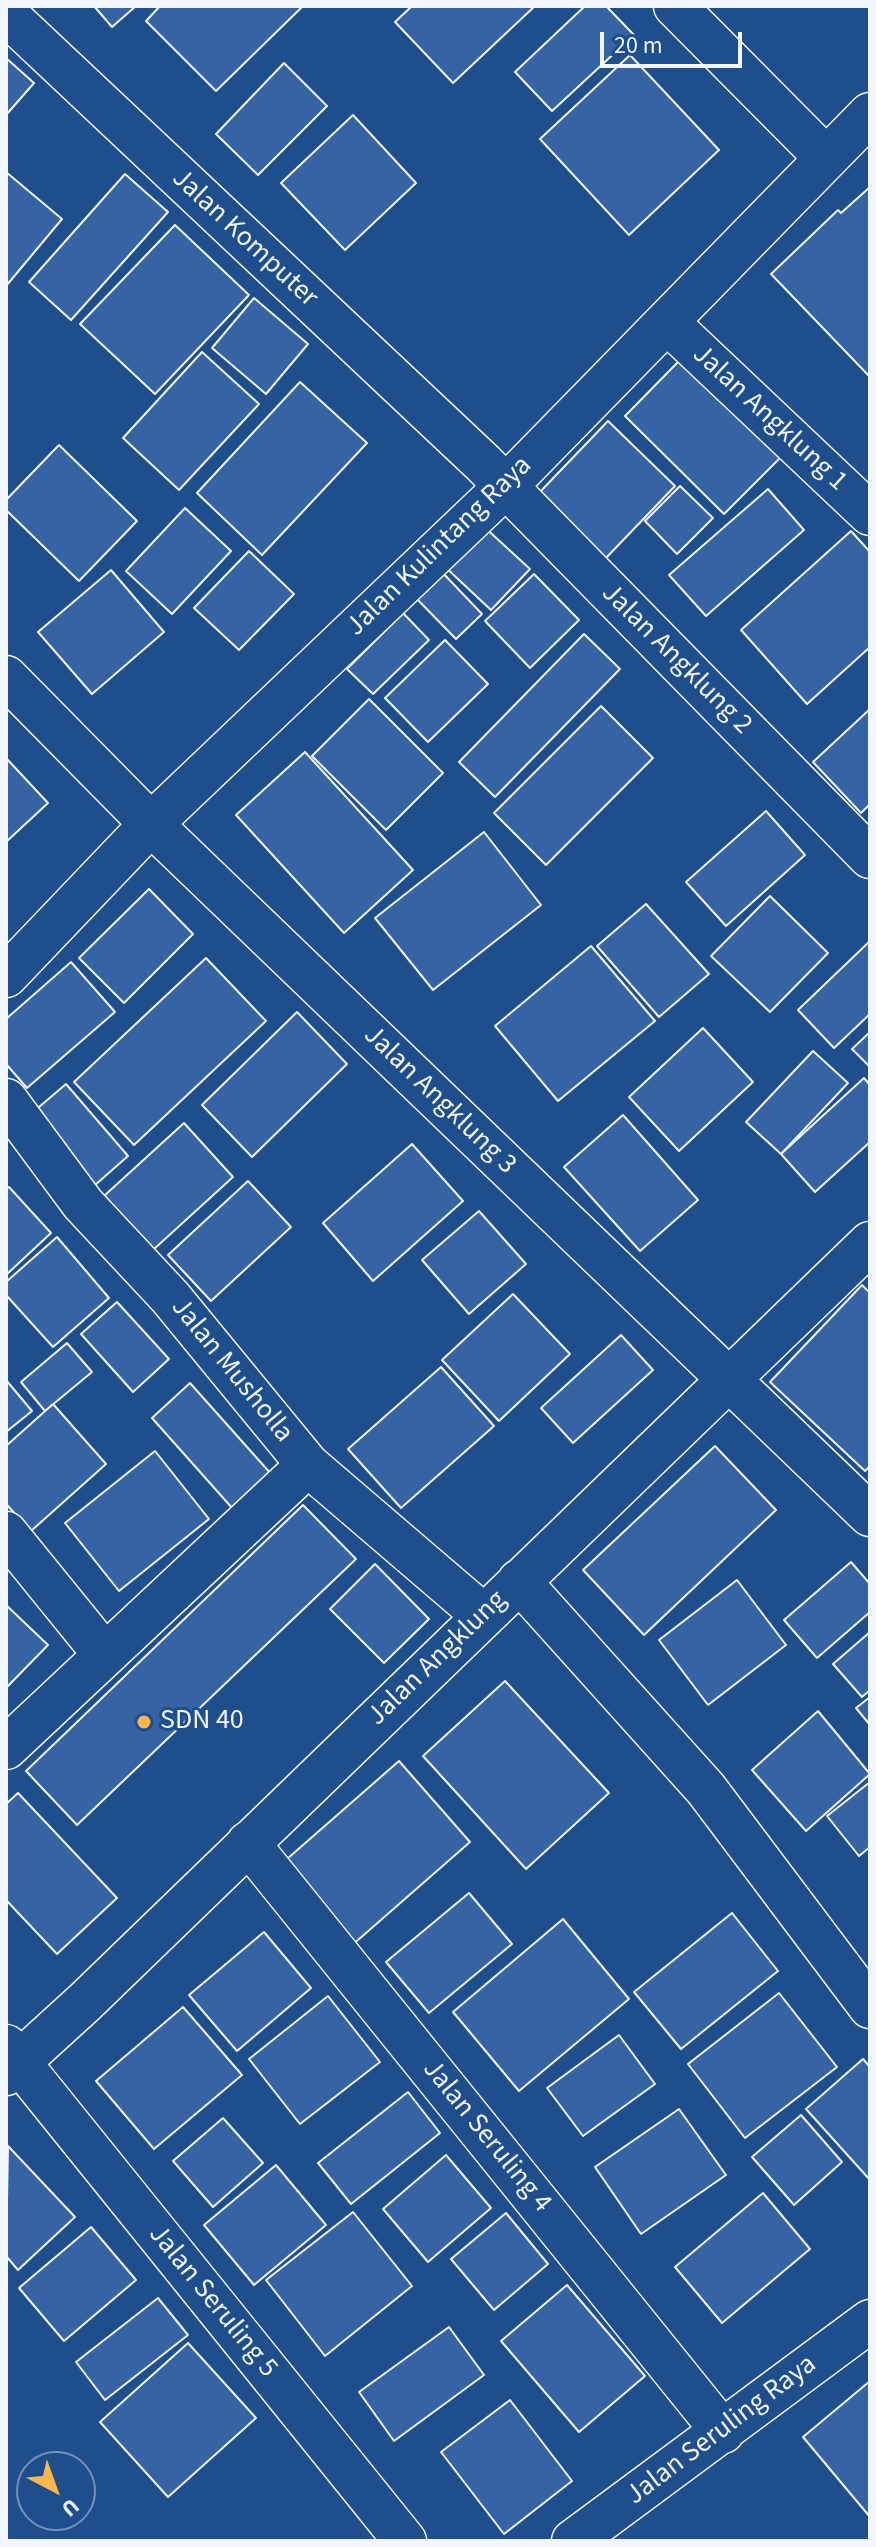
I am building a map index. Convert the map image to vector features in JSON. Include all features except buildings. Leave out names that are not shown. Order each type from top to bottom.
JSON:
[{"type":"street","points":[[675,6],[826,158]]},
{"type":"street","name":"Jalan Komputer","points":[[6,14],[494,475]]},
{"type":"street","name":"Jalan Kulintang Raya","points":[[6,976],[494,475],[668,323],[870,114]]},
{"type":"street","name":"Jalan Angklung 1","points":[[668,323],[870,514]]},
{"type":"street","name":"Jalan Angklung 2","points":[[494,475],[870,857]]},
{"type":"street","name":"Jalan Angklung 3","points":[[6,677],[151,824],[870,1515]]},
{"type":"street","name":"Jalan Musholla","points":[[6,1100],[83,1204],[170,1297],[308,1465],[483,1615]]},
{"type":"street","name":"Jalan Angklung","points":[[10,2061],[248,1843],[727,1377],[870,1243]]},
{"type":"street","points":[[6,1748],[308,1465]]},
{"type":"street","points":[[6,1533],[105,1655]]},
{"type":"street","points":[[519,1581],[706,1789],[870,2007]]},
{"type":"street","name":"Jalan Seruling 4","points":[[248,1843],[723,2432]]},
{"type":"street","name":"Jalan Seruling 5","points":[[10,2061],[405,2541]]},
{"type":"street","name":"Jalan Seruling Raya","points":[[573,2541],[870,2321]]},
{"type":"place","name":"SDN 40","points":[[144,1722]]}]
